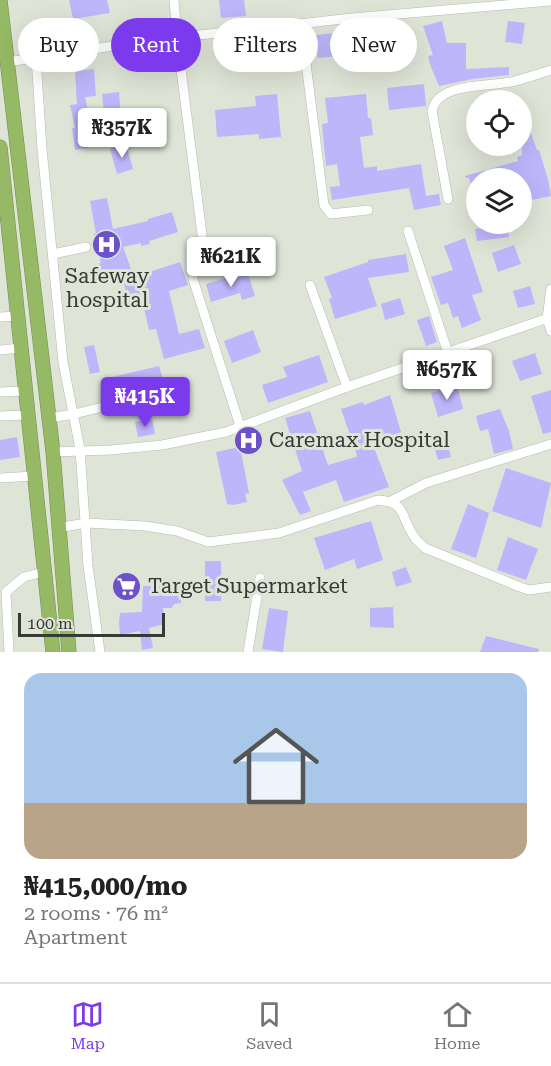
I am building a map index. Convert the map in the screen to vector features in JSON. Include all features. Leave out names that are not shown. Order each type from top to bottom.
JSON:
[{"type":"highway","points":[[0,0],[53,452],[69,652]]},
{"type":"highway","points":[[0,147],[52,652]]},
{"type":"street","points":[[174,0],[175,18]]},
{"type":"street","points":[[318,22],[549,0]]},
{"type":"street","points":[[7,62],[18,60]]},
{"type":"street","points":[[448,199],[432,111],[433,104],[454,89],[512,82],[551,70]]},
{"type":"street","points":[[37,72],[42,149],[63,362],[80,449],[88,566],[94,595],[100,652]]},
{"type":"street","points":[[181,72],[204,245],[204,264],[193,274],[193,279],[240,426]]},
{"type":"street","points":[[307,72],[324,205],[332,214],[368,210]]},
{"type":"street","points":[[408,231],[448,353]]},
{"type":"street","points":[[53,254],[86,248]]},
{"type":"street","points":[[310,285],[347,387]]},
{"type":"street","points":[[551,289],[549,317],[551,331]]},
{"type":"street","points":[[0,317],[17,316]]},
{"type":"street","points":[[53,452],[162,445],[226,432],[347,387],[549,317]]},
{"type":"street","points":[[0,351],[20,348]]},
{"type":"street","points":[[49,418],[177,389]]},
{"type":"street","points":[[0,392],[25,391]]},
{"type":"street","points":[[0,416],[27,415]]},
{"type":"street","points":[[391,501],[408,490],[426,483],[551,444]]},
{"type":"street","points":[[0,478],[34,476]]},
{"type":"street","points":[[58,528],[86,523],[156,528],[177,531],[208,542],[279,533],[378,500],[391,501],[399,506],[415,538],[426,548],[529,590],[551,587]]},
{"type":"street","points":[[9,652],[6,592],[24,577],[44,572]]},
{"type":"street","points":[[248,652],[260,578]]},
{"type":"building","points":[[69,0],[107,0],[110,13],[73,18]]},
{"type":"building","points":[[219,0],[244,0],[246,16],[221,18]]},
{"type":"building","points":[[442,21],[447,43],[466,43],[466,69],[509,67],[509,75],[439,86],[428,56],[433,55],[423,26]]},
{"type":"building","points":[[508,21],[525,23],[522,44],[505,42]]},
{"type":"building","points":[[330,34],[330,57],[318,58],[318,35]]},
{"type":"building","points":[[75,72],[94,72],[96,96],[85,97],[90,122],[105,121],[102,94],[119,92],[121,118],[125,121],[142,118],[146,137],[121,142],[119,129],[87,133],[90,147],[75,150],[72,128],[75,128],[70,105],[77,104]]},
{"type":"building","points":[[424,84],[426,106],[389,110],[387,88]]},
{"type":"building","points":[[277,94],[281,137],[259,139],[259,134],[217,137],[215,110],[256,106],[255,96]]},
{"type":"building","points":[[366,94],[368,118],[371,118],[373,135],[360,137],[364,168],[377,166],[377,171],[421,164],[426,196],[439,194],[441,205],[414,210],[409,188],[332,200],[330,187],[340,186],[337,164],[326,166],[322,124],[328,123],[325,98]]},
{"type":"building","points":[[532,137],[539,150],[551,196],[532,200],[532,168],[493,168],[518,161],[517,157],[532,156]]},
{"type":"building","points":[[126,144],[133,169],[117,174],[110,149]]},
{"type":"building","points":[[107,198],[113,229],[148,221],[148,219],[172,212],[178,232],[149,241],[150,244],[141,246],[141,243],[123,247],[134,277],[180,262],[188,285],[169,291],[179,334],[199,329],[205,348],[164,359],[156,329],[149,330],[143,304],[130,307],[123,280],[118,279],[100,284],[94,265],[101,263],[94,234],[96,233],[90,201]]},
{"type":"building","points":[[476,234],[508,234],[509,237],[477,241]]},
{"type":"building","points":[[465,238],[483,292],[472,295],[481,320],[462,328],[458,316],[453,318],[448,303],[441,305],[431,277],[453,270],[444,246]]},
{"type":"building","points":[[514,245],[521,264],[498,272],[492,253]]},
{"type":"building","points":[[406,254],[409,272],[368,278],[377,306],[335,319],[329,299],[332,298],[324,277],[368,262],[368,260]]},
{"type":"building","points":[[248,274],[255,296],[242,300],[240,293],[211,302],[206,284],[226,278],[227,281]]},
{"type":"building","points":[[530,286],[535,304],[518,308],[513,291]]},
{"type":"building","points":[[400,298],[405,314],[385,320],[381,304]]},
{"type":"building","points":[[429,316],[437,342],[426,346],[417,320]]},
{"type":"building","points":[[253,330],[261,352],[232,363],[224,341]]},
{"type":"building","points":[[94,345],[100,372],[90,374],[84,347]]},
{"type":"building","points":[[535,353],[542,374],[520,381],[512,361]]},
{"type":"building","points":[[319,355],[328,382],[268,403],[262,385],[287,377],[283,367]]},
{"type":"building","points":[[159,366],[165,385],[118,396],[112,377]]},
{"type":"building","points":[[457,385],[463,409],[438,417],[431,393]]},
{"type":"building","points":[[551,390],[551,432],[543,434],[531,396]]},
{"type":"building","points":[[390,395],[401,432],[373,445],[389,487],[344,502],[336,480],[303,492],[311,511],[300,515],[282,480],[302,471],[285,418],[310,411],[328,465],[357,455],[341,409],[363,402],[364,405]]},
{"type":"building","points":[[500,409],[513,449],[494,454],[488,429],[480,431],[476,416]]},
{"type":"building","points":[[152,419],[155,434],[138,437],[135,422]]},
{"type":"building","points":[[445,432],[451,457],[438,460],[431,435]]},
{"type":"building","points":[[17,437],[20,457],[0,460],[0,440]]},
{"type":"building","points":[[240,447],[249,493],[245,494],[247,502],[227,504],[216,452]]},
{"type":"building","points":[[506,468],[551,483],[541,528],[492,511]]},
{"type":"building","points":[[468,504],[489,513],[476,558],[451,549]]},
{"type":"building","points":[[371,521],[383,560],[357,569],[354,559],[325,570],[314,538]]},
{"type":"building","points":[[508,537],[538,549],[526,580],[497,570]]},
{"type":"building","points":[[205,561],[221,561],[221,601],[205,601]]},
{"type":"building","points":[[406,567],[412,582],[396,587],[392,572]]},
{"type":"building","points":[[143,586],[183,587],[181,603],[174,604],[172,608],[163,608],[165,624],[149,628],[153,648],[142,650],[140,631],[120,635],[119,621],[120,613],[142,612]]},
{"type":"building","points":[[393,607],[394,628],[370,627],[370,608]]},
{"type":"building","points":[[269,608],[288,611],[283,652],[262,649]]},
{"type":"building","points":[[486,636],[539,649],[538,652],[480,652]]},
{"type":"place","name":"Safeway hospital","points":[[107,245]]},
{"type":"place","name":"Caremax Hospital","points":[[248,440]]},
{"type":"place","name":"Target Supermarket","points":[[127,586]]}]
